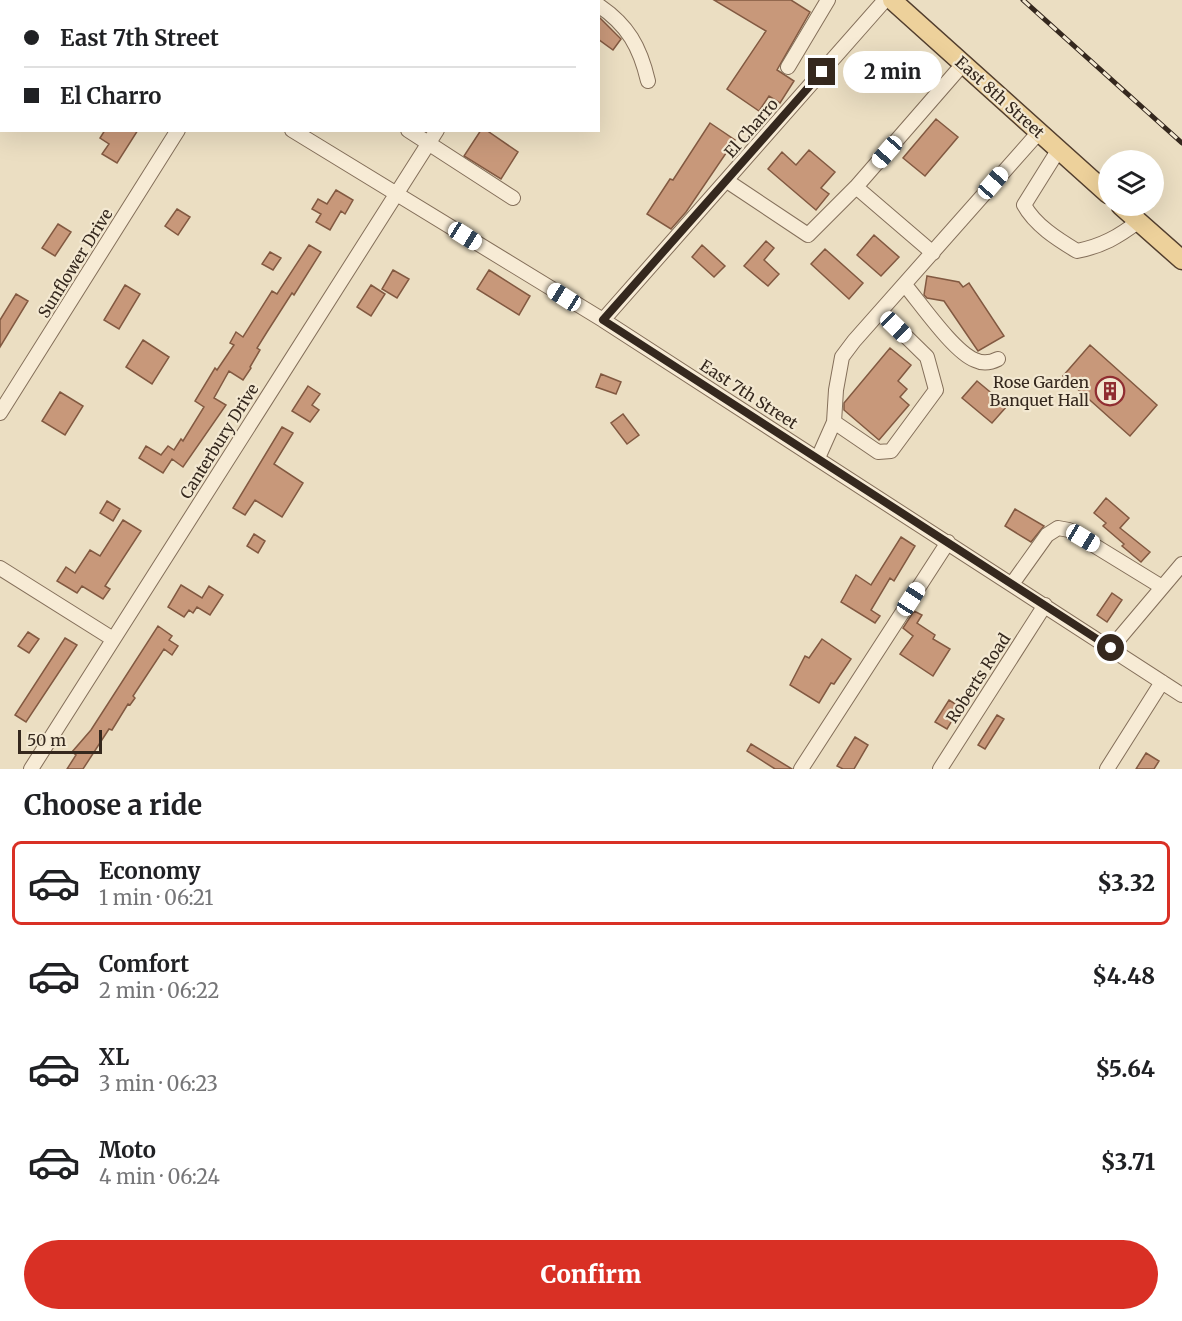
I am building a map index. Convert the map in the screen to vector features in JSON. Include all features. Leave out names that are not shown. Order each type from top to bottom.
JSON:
[{"type":"main road","name":"East 8th Street","points":[[892,0],[1098,185]]},
{"type":"main road","points":[[1133,216],[1182,260]]},
{"type":"street","points":[[788,67],[828,0]]},
{"type":"street","name":"El Charro","points":[[856,187],[808,235],[727,181],[885,0]]},
{"type":"street","points":[[600,6],[616,16],[626,29],[639,51],[648,81]]},
{"type":"street","points":[[933,253],[856,187],[963,64]]},
{"type":"street","name":"Sunflower Drive","points":[[0,413],[177,132]]},
{"type":"street","name":"East 7th Street","points":[[295,132],[603,320],[1182,695]]},
{"type":"street","points":[[411,132],[513,198]]},
{"type":"street","name":"Canterbury Drive","points":[[31,769],[436,132]]},
{"type":"street","points":[[818,458],[834,422],[836,390],[842,357],[1039,132]]},
{"type":"street","points":[[1059,149],[1024,204],[1028,212],[1053,236],[1077,251],[1096,247],[1121,235],[1139,221]]},
{"type":"street","points":[[603,320],[727,181]]},
{"type":"street","points":[[905,285],[961,352],[982,362],[998,359]]},
{"type":"street","points":[[834,422],[878,452],[891,451],[936,390],[927,357],[881,312]]},
{"type":"street","points":[[1012,584],[1047,535],[1058,528],[1069,530],[1162,587]]},
{"type":"street","points":[[801,769],[948,542]]},
{"type":"street","points":[[1111,648],[1182,564]]},
{"type":"street","points":[[0,568],[113,639]]},
{"type":"street","name":"Roberts Road","points":[[940,769],[1045,605]]},
{"type":"street","points":[[1107,769],[1162,682]]},
{"type":"building","points":[[714,0],[791,0],[810,12],[777,70],[794,81],[780,103],[769,96],[759,111],[727,89],[766,31]]},
{"type":"building","points":[[600,18],[621,39],[613,50],[600,40]]},
{"type":"building","points":[[936,119],[958,137],[925,176],[903,158]]},
{"type":"building","points":[[710,123],[735,140],[686,212],[671,229],[647,214],[670,179],[673,180]]},
{"type":"building","points":[[104,132],[137,132],[117,163],[102,154],[109,144],[100,138]]},
{"type":"building","points":[[480,132],[489,132],[518,152],[501,179],[464,156]]},
{"type":"building","points":[[809,150],[835,172],[821,188],[829,194],[816,210],[768,169],[782,152],[796,165]]},
{"type":"building","points":[[336,190],[353,200],[345,214],[341,211],[330,230],[316,222],[321,214],[312,209],[318,199],[327,204]]},
{"type":"building","points":[[177,209],[190,217],[178,235],[165,226]]},
{"type":"building","points":[[58,224],[71,232],[55,256],[42,248]]},
{"type":"building","points":[[874,235],[899,257],[881,276],[857,255]]},
{"type":"building","points":[[766,241],[774,248],[764,260],[779,274],[768,286],[744,266]]},
{"type":"building","points":[[309,245],[321,252],[257,348],[260,350],[243,380],[229,371],[214,398],[226,405],[183,467],[172,459],[163,473],[139,458],[146,446],[161,455],[168,446],[174,450],[181,439],[183,441],[204,407],[195,401],[215,368],[217,370],[234,345],[230,343],[236,332],[243,337],[272,291],[277,294]]},
{"type":"building","points":[[702,245],[725,266],[714,277],[692,257]]},
{"type":"building","points":[[825,249],[863,283],[849,299],[811,264]]},
{"type":"building","points":[[270,252],[281,258],[273,270],[262,264]]},
{"type":"building","points":[[393,270],[409,279],[397,298],[382,289]]},
{"type":"building","points":[[489,270],[530,296],[519,315],[477,289]]},
{"type":"building","points":[[927,276],[959,282],[963,287],[969,283],[1004,336],[978,351],[944,301],[927,298],[924,295]]},
{"type":"building","points":[[125,285],[140,294],[119,329],[104,320]]},
{"type":"building","points":[[371,285],[385,294],[371,316],[357,307]]},
{"type":"building","points":[[16,294],[28,301],[0,347],[0,320]]},
{"type":"building","points":[[143,340],[169,357],[152,384],[126,367]]},
{"type":"building","name":"Rose Garden Banquet Hall","points":[[1090,345],[1157,405],[1130,436],[1063,376]]},
{"type":"building","points":[[890,348],[911,365],[898,381],[907,389],[900,397],[909,405],[879,440],[844,410],[844,403]]},
{"type":"building","points":[[601,374],[621,382],[616,394],[596,387]]},
{"type":"building","points":[[977,381],[1007,406],[992,423],[962,398]]},
{"type":"building","points":[[308,386],[320,394],[312,405],[319,410],[310,422],[292,411]]},
{"type":"building","points":[[60,392],[83,406],[65,435],[42,421]]},
{"type":"building","points":[[623,414],[639,435],[627,444],[611,423]]},
{"type":"building","points":[[282,427],[293,433],[274,464],[303,483],[282,517],[255,500],[245,515],[233,508]]},
{"type":"building","points":[[1106,498],[1129,518],[1120,528],[1150,552],[1141,562],[1122,546],[1124,544],[1103,526],[1106,523],[1094,513]]},
{"type":"building","points":[[107,501],[120,509],[113,521],[100,513]]},
{"type":"building","points":[[1015,509],[1044,526],[1031,542],[1005,526]]},
{"type":"building","points":[[123,520],[141,531],[105,586],[110,589],[103,599],[82,586],[77,593],[57,581],[66,567],[75,573],[90,550],[100,556]]},
{"type":"building","points":[[254,534],[265,541],[258,553],[247,546]]},
{"type":"building","points":[[901,537],[915,546],[894,581],[890,578],[871,610],[880,616],[875,623],[841,602],[856,575],[871,585]]},
{"type":"building","points":[[181,585],[202,598],[209,586],[223,595],[210,615],[197,607],[193,613],[189,610],[184,617],[168,607]]},
{"type":"building","points":[[1112,593],[1122,600],[1107,622],[1097,615]]},
{"type":"building","points":[[914,611],[922,615],[917,623],[935,635],[933,639],[950,649],[933,676],[900,654],[913,636],[903,628]]},
{"type":"building","points":[[158,626],[172,636],[169,640],[178,646],[172,655],[164,649],[133,696],[135,698],[130,705],[128,704],[112,730],[109,729],[83,769],[67,769],[76,755],[72,752],[91,730]]},
{"type":"building","points":[[28,632],[39,639],[29,653],[18,646]]},
{"type":"building","points":[[65,638],[77,645],[26,722],[15,715]]},
{"type":"building","points":[[822,639],[851,659],[834,684],[831,683],[819,703],[790,685],[805,656],[809,658]]},
{"type":"building","points":[[949,700],[960,707],[947,729],[935,722]]},
{"type":"building","points":[[997,715],[1004,719],[985,749],[978,745]]},
{"type":"building","points":[[855,737],[868,745],[854,769],[843,769],[837,766]]},
{"type":"building","points":[[751,744],[792,769],[775,769],[747,751]]},
{"type":"building","points":[[1146,753],[1159,761],[1154,769],[1136,769]]},
{"type":"railway","points":[[1023,0],[1182,143]]},
{"type":"place","name":"Rose Garden Banquet Hall","points":[[1110,391]]},
{"type":"route","points":[[822,72],[603,320],[1111,648]]}]
